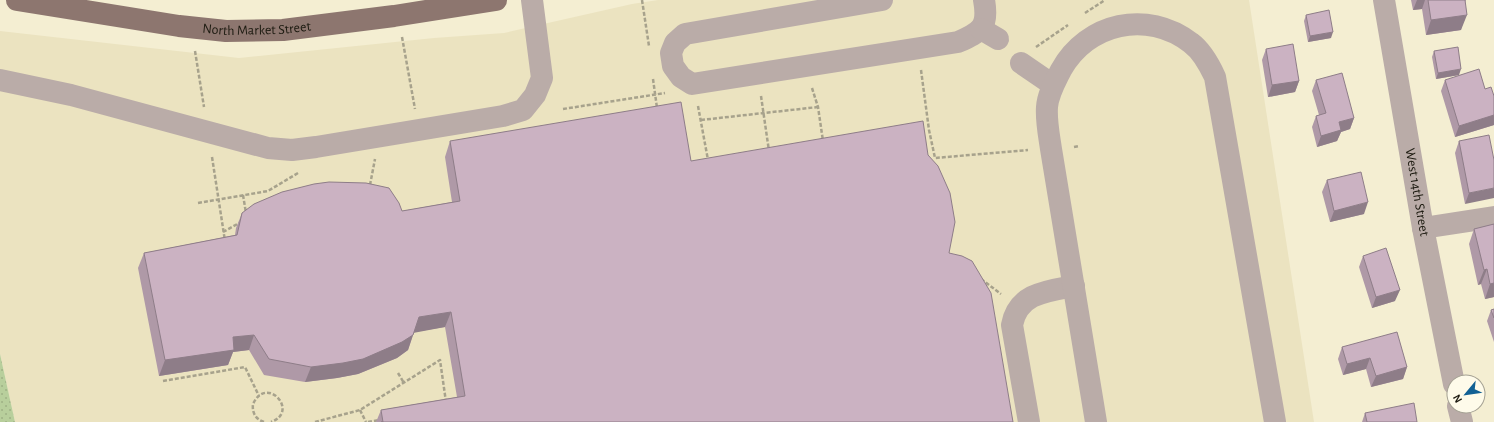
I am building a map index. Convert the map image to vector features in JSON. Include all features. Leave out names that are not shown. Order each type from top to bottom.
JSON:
[{"type":"main road","name":"North Market Street","points":[[17,0],[179,26],[226,31],[283,30],[394,16],[496,0]]},
{"type":"street","points":[[0,80],[72,95],[268,148],[292,150],[316,147],[503,116],[523,110],[535,96],[542,78],[532,0]]},
{"type":"street","points":[[882,0],[685,34],[675,43],[671,53],[673,66],[680,77],[692,84],[958,42],[972,36],[989,34],[983,26],[986,14],[984,0]]},
{"type":"street","name":"West 14th Street","points":[[1384,0],[1422,228],[1452,374]]},
{"type":"street","points":[[1096,422],[1047,120],[1047,106],[1053,85],[1064,64],[1076,49],[1092,36],[1111,28],[1130,24],[1151,25],[1172,31],[1191,43],[1206,60],[1215,77],[1275,422]]},
{"type":"street","points":[[1021,62],[1053,85]]},
{"type":"street","points":[[1422,228],[1494,217]]},
{"type":"street","points":[[1029,422],[1012,325],[1014,314],[1022,303],[1034,296],[1046,291],[1074,286]]},
{"type":"path","points":[[1079,17],[1105,0]]},
{"type":"path","points":[[1021,62],[1035,48],[1073,22]]},
{"type":"path","points":[[401,31],[416,116]]},
{"type":"path","points":[[195,50],[204,110]]},
{"type":"path","points":[[920,70],[928,130],[934,158],[1030,150]]},
{"type":"path","points":[[812,86],[818,107],[824,146]]},
{"type":"path","points":[[563,109],[668,93]]},
{"type":"path","points":[[760,94],[770,155]]},
{"type":"path","points":[[698,105],[709,165]]},
{"type":"path","points":[[701,120],[818,107]]},
{"type":"path","points":[[212,155],[225,245]]},
{"type":"path","points":[[369,192],[376,156]]},
{"type":"path","points":[[198,203],[268,191],[303,170]]},
{"type":"path","points":[[223,232],[241,221],[246,214],[243,195]]},
{"type":"path","points":[[976,276],[1003,295]]},
{"type":"path","points":[[315,422],[360,410],[440,360],[446,403]]},
{"type":"path","points":[[163,381],[245,367],[259,396]]},
{"type":"path","points":[[398,373],[404,383]]},
{"type":"path","points":[[264,422],[257,418],[252,409],[253,404],[259,396],[268,392],[273,394],[282,404],[281,414],[278,418],[271,422]]},
{"type":"path","points":[[360,410],[367,422],[384,420]]},
{"type":"shaded area","points":[[658,0],[1249,0],[1314,422],[15,422],[0,354],[0,31],[239,58],[434,38],[504,33],[632,4]]},
{"type":"green space","points":[[0,354],[15,422],[0,422]]},
{"type":"building","points":[[1428,0],[1465,0],[1467,15],[1431,20]]},
{"type":"building","points":[[1329,10],[1333,32],[1310,36],[1306,15]]},
{"type":"building","points":[[1293,44],[1299,81],[1272,85],[1266,49]]},
{"type":"building","points":[[1458,47],[1461,69],[1438,73],[1434,51]]},
{"type":"building","points":[[1479,69],[1485,89],[1491,87],[1494,96],[1494,115],[1459,126],[1445,80]]},
{"type":"building","points":[[1342,73],[1354,118],[1339,122],[1341,130],[1321,136],[1316,116],[1326,113],[1316,80]]},
{"type":"building","points":[[681,102],[691,161],[923,121],[928,155],[938,166],[950,193],[955,222],[949,253],[962,256],[972,261],[991,293],[1013,422],[383,422],[381,410],[465,396],[451,312],[419,317],[413,335],[402,342],[363,359],[343,363],[311,367],[269,359],[254,335],[233,337],[234,350],[165,360],[144,253],[237,235],[242,213],[254,204],[282,192],[314,184],[329,182],[366,183],[389,188],[399,203],[402,211],[460,201],[450,141]]},
{"type":"building","points":[[1489,135],[1494,160],[1494,188],[1469,193],[1459,141]]},
{"type":"building","points":[[1361,172],[1368,202],[1334,211],[1327,180]]},
{"type":"building","points":[[1494,224],[1494,283],[1490,284],[1487,269],[1484,270],[1474,229]]},
{"type":"building","points":[[1386,248],[1400,290],[1376,297],[1363,256]]},
{"type":"building","points":[[1494,309],[1494,318],[1491,310]]},
{"type":"building","points":[[1397,332],[1407,367],[1376,376],[1370,358],[1347,364],[1342,347]]},
{"type":"building","points":[[1414,403],[1417,422],[1367,422],[1365,413]]}]
